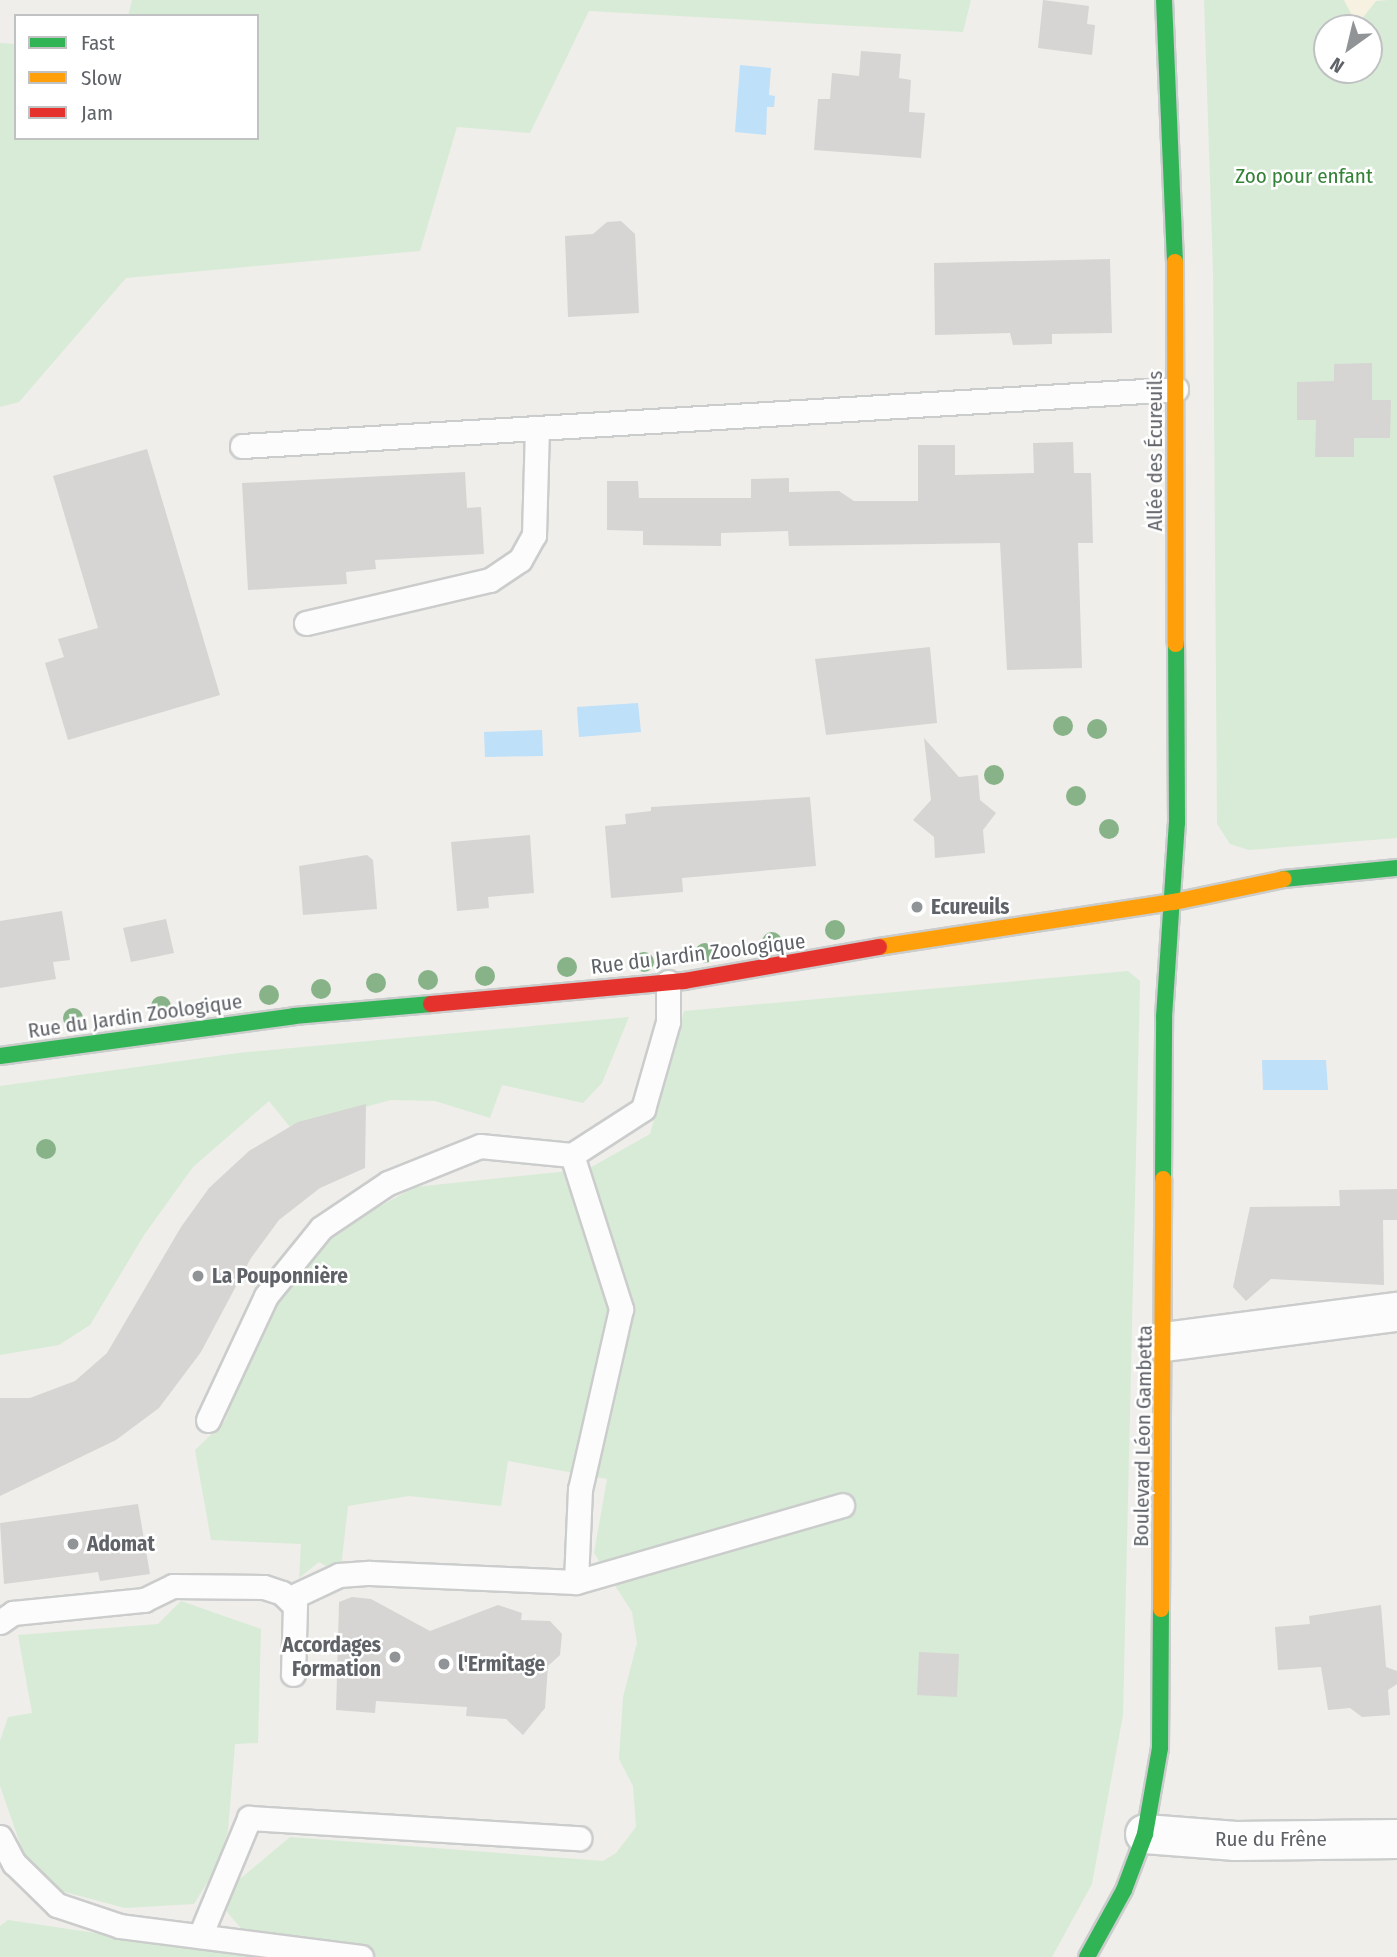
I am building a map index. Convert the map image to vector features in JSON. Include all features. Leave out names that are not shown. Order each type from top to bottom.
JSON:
[{"type":"main road","name":"Allée des Écureuils","points":[[1164,0],[1175,211],[1174,902]]},
{"type":"main road","name":"Rue du Jardin Zoologique","points":[[0,1056],[294,1016],[668,982],[1077,913],[1174,902],[1248,882],[1397,868]]},
{"type":"main road","name":"Boulevard Léon Gambetta","points":[[1087,1957],[1124,1890],[1145,1834],[1160,1748],[1165,1342],[1164,1017],[1174,902]]},
{"type":"street","points":[[1165,1342],[1397,1312]]},
{"type":"street","name":"Rue du Frêne","points":[[1145,1834],[1236,1841],[1397,1839]]},
{"type":"lane","points":[[242,446],[1176,389]]},
{"type":"lane","points":[[306,623],[489,580],[520,560],[534,535],[537,428]]},
{"type":"lane","points":[[208,1420],[266,1296],[321,1228],[388,1183],[480,1146],[572,1155],[643,1109],[668,1022],[668,982]]},
{"type":"lane","points":[[572,1155],[621,1309],[580,1489],[576,1582]]},
{"type":"lane","points":[[290,1598],[339,1575],[370,1573],[576,1582],[842,1505]]},
{"type":"lane","points":[[0,1622],[13,1613],[144,1600],[173,1586],[264,1587],[290,1598],[295,1606],[293,1674]]},
{"type":"lane","points":[[200,1936],[249,1818],[579,1838]]},
{"type":"lane","points":[[0,1837],[15,1863],[57,1905],[120,1926],[361,1957]]},
{"type":"green space","points":[[132,0],[971,0],[963,32],[589,11],[530,133],[457,127],[420,251],[126,278],[19,402],[0,407],[0,43],[14,44],[14,140],[259,140],[259,14],[128,14]]},
{"type":"green space","name":"Zoo pour enfant","points":[[1204,0],[1397,0],[1397,838],[1249,850],[1230,844],[1217,824],[1213,271]]},
{"type":"green space","points":[[1128,971],[1140,981],[1123,1715],[1092,1884],[1052,1957],[0,1957],[0,1926],[8,1920],[243,1955],[246,1934],[227,1912],[228,1889],[290,1837],[603,1861],[616,1853],[636,1827],[633,1786],[619,1759],[623,1697],[637,1643],[632,1612],[594,1553],[607,1479],[508,1461],[501,1506],[409,1496],[348,1506],[341,1567],[333,1570],[319,1562],[299,1578],[301,1544],[211,1540],[195,1450],[225,1421],[255,1339],[282,1290],[344,1226],[415,1187],[588,1169],[650,1134],[684,1011]]},
{"type":"green space","points":[[629,1017],[602,1083],[583,1103],[502,1085],[490,1118],[435,1101],[391,1100],[290,1127],[269,1101],[193,1167],[144,1235],[90,1325],[59,1345],[0,1355],[0,1086],[238,1053]]},
{"type":"green space","points":[[181,1601],[261,1629],[258,1743],[235,1744],[228,1831],[216,1868],[194,1904],[125,1908],[61,1891],[23,1852],[0,1786],[0,1741],[8,1717],[32,1713],[18,1635],[158,1624]]},
{"type":"sand","points":[[1344,0],[1388,0],[1376,1],[1366,14],[1351,14]]},
{"type":"water","points":[[740,65],[771,68],[769,95],[775,96],[774,107],[767,107],[766,135],[735,132]]},
{"type":"water","points":[[638,703],[641,732],[579,737],[577,707]]},
{"type":"water","points":[[542,730],[543,756],[485,757],[484,732]]},
{"type":"water","points":[[1262,1060],[1326,1060],[1328,1090],[1263,1090]]},
{"type":"building","points":[[1043,0],[1089,6],[1087,24],[1095,25],[1092,55],[1038,48]]},
{"type":"building","points":[[861,51],[901,54],[899,78],[911,80],[909,112],[925,113],[921,158],[814,150],[818,99],[830,99],[832,73],[859,76]]},
{"type":"building","points":[[621,221],[635,234],[639,313],[568,317],[565,236],[593,234],[607,222]]},
{"type":"building","points":[[1110,259],[1112,333],[1052,334],[1052,344],[1013,345],[1010,333],[935,335],[934,263]]},
{"type":"building","points":[[1372,363],[1372,400],[1391,400],[1390,438],[1354,438],[1354,457],[1315,457],[1316,420],[1297,420],[1297,382],[1334,381],[1334,364]]},
{"type":"building","points":[[1073,442],[1074,473],[1091,473],[1093,543],[1078,543],[1082,668],[1007,670],[1000,543],[789,546],[788,531],[721,533],[721,546],[643,545],[643,531],[607,530],[607,481],[638,481],[639,498],[751,498],[751,479],[789,478],[789,492],[839,491],[854,501],[918,501],[918,445],[955,445],[955,475],[1034,473],[1033,443]]},
{"type":"building","points":[[147,449],[220,695],[68,740],[45,663],[64,657],[58,639],[98,628],[53,476]]},
{"type":"building","points":[[465,472],[467,508],[481,507],[484,554],[375,560],[376,569],[346,572],[347,584],[248,590],[242,483]]},
{"type":"building","points":[[930,647],[937,723],[826,735],[815,659]]},
{"type":"building","points":[[924,738],[959,777],[978,775],[980,800],[996,813],[983,830],[985,853],[935,858],[934,837],[913,820],[931,800]]},
{"type":"building","points":[[810,797],[816,866],[682,878],[683,892],[611,898],[605,826],[626,824],[625,814],[651,811],[651,807]]},
{"type":"building","points":[[530,835],[534,893],[488,897],[489,908],[457,911],[451,842]]},
{"type":"building","points":[[367,855],[373,860],[377,909],[303,915],[299,866]]},
{"type":"building","points":[[62,911],[70,960],[53,962],[56,979],[0,988],[0,921]]},
{"type":"building","points":[[166,919],[174,953],[131,962],[123,928]]},
{"type":"building","name":"La Pouponnière","points":[[366,1104],[365,1168],[320,1188],[279,1220],[251,1258],[201,1352],[159,1408],[116,1440],[0,1496],[0,1398],[30,1398],[75,1381],[107,1353],[181,1227],[209,1188],[249,1151],[298,1122]]},
{"type":"building","points":[[1397,1189],[1397,1220],[1383,1220],[1384,1285],[1271,1279],[1246,1301],[1233,1287],[1250,1207],[1340,1206],[1339,1190]]},
{"type":"building","name":"Adomat","points":[[138,1504],[150,1574],[100,1581],[98,1572],[4,1584],[0,1523]]},
{"type":"building","name":"l'Ermitage","points":[[352,1597],[371,1599],[430,1631],[498,1605],[522,1613],[521,1620],[550,1621],[562,1634],[560,1655],[548,1666],[545,1708],[523,1735],[506,1719],[466,1716],[467,1707],[376,1701],[375,1713],[336,1710],[339,1602]]},
{"type":"building","points":[[1381,1605],[1386,1667],[1397,1671],[1397,1684],[1388,1690],[1390,1715],[1362,1717],[1350,1708],[1328,1710],[1321,1667],[1278,1670],[1275,1627],[1310,1624],[1309,1616]]},
{"type":"building","points":[[919,1652],[959,1654],[957,1697],[917,1695]]},
{"type":"traffic: fast","points":[[1164,0],[1175,262]]},
{"type":"traffic: fast","points":[[1163,1179],[1164,1017],[1177,823],[1176,644]]},
{"type":"traffic: fast","points":[[1284,879],[1397,868]]},
{"type":"traffic: fast","points":[[0,1056],[294,1016],[431,1004]]},
{"type":"traffic: fast","points":[[1087,1957],[1124,1890],[1145,1834],[1160,1748],[1161,1609]]},
{"type":"traffic: slow","points":[[1175,262],[1176,644]]},
{"type":"traffic: slow","points":[[879,947],[1174,902],[1284,879]]},
{"type":"traffic: slow","points":[[1161,1609],[1163,1179]]},
{"type":"traffic: jam","points":[[431,1004],[684,981],[879,947]]},
{"type":"place","name":"Ecureuils","points":[[917,907]]},
{"type":"place","name":"La Pouponnière","points":[[198,1276]]},
{"type":"place","name":"Adomat","points":[[73,1544]]},
{"type":"place","name":"Accordages Formation","points":[[395,1657]]},
{"type":"place","name":"l'Ermitage","points":[[444,1664]]}]
